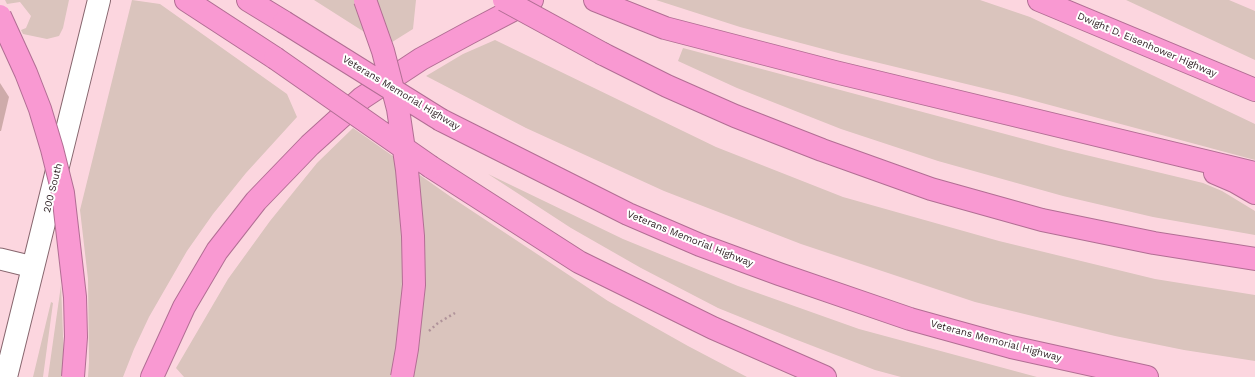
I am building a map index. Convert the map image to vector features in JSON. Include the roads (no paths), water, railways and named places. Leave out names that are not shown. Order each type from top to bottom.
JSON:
[{"type":"highway","points":[[186,0],[275,58],[431,167],[579,262],[713,328],[825,377]]},
{"type":"highway","name":"Veterans Memorial Highway","points":[[248,0],[441,120],[628,214],[700,245],[910,319],[1012,347],[1147,377]]},
{"type":"highway","points":[[365,0],[383,51],[398,109],[407,170],[413,236],[414,285],[408,343],[402,377]]},
{"type":"highway","points":[[504,0],[603,54],[666,86],[735,116],[822,150],[931,189],[1042,220],[1154,243],[1255,259]]},
{"type":"highway","points":[[152,377],[184,307],[217,251],[256,201],[310,145],[362,98],[421,60],[532,0]]},
{"type":"highway","points":[[595,0],[665,28],[835,72],[1255,173]]},
{"type":"highway","name":"Dwight D. Eisenhower Highway","points":[[1039,0],[1247,86]]},
{"type":"highway","points":[[0,16],[26,73],[40,109],[63,193],[75,297],[76,336],[74,377]]},
{"type":"highway","points":[[1100,136],[1210,172],[1236,182],[1255,193]]},
{"type":"street","name":"200 South","points":[[6,377],[100,0]]},
{"type":"street","points":[[0,259],[33,268]]}]
